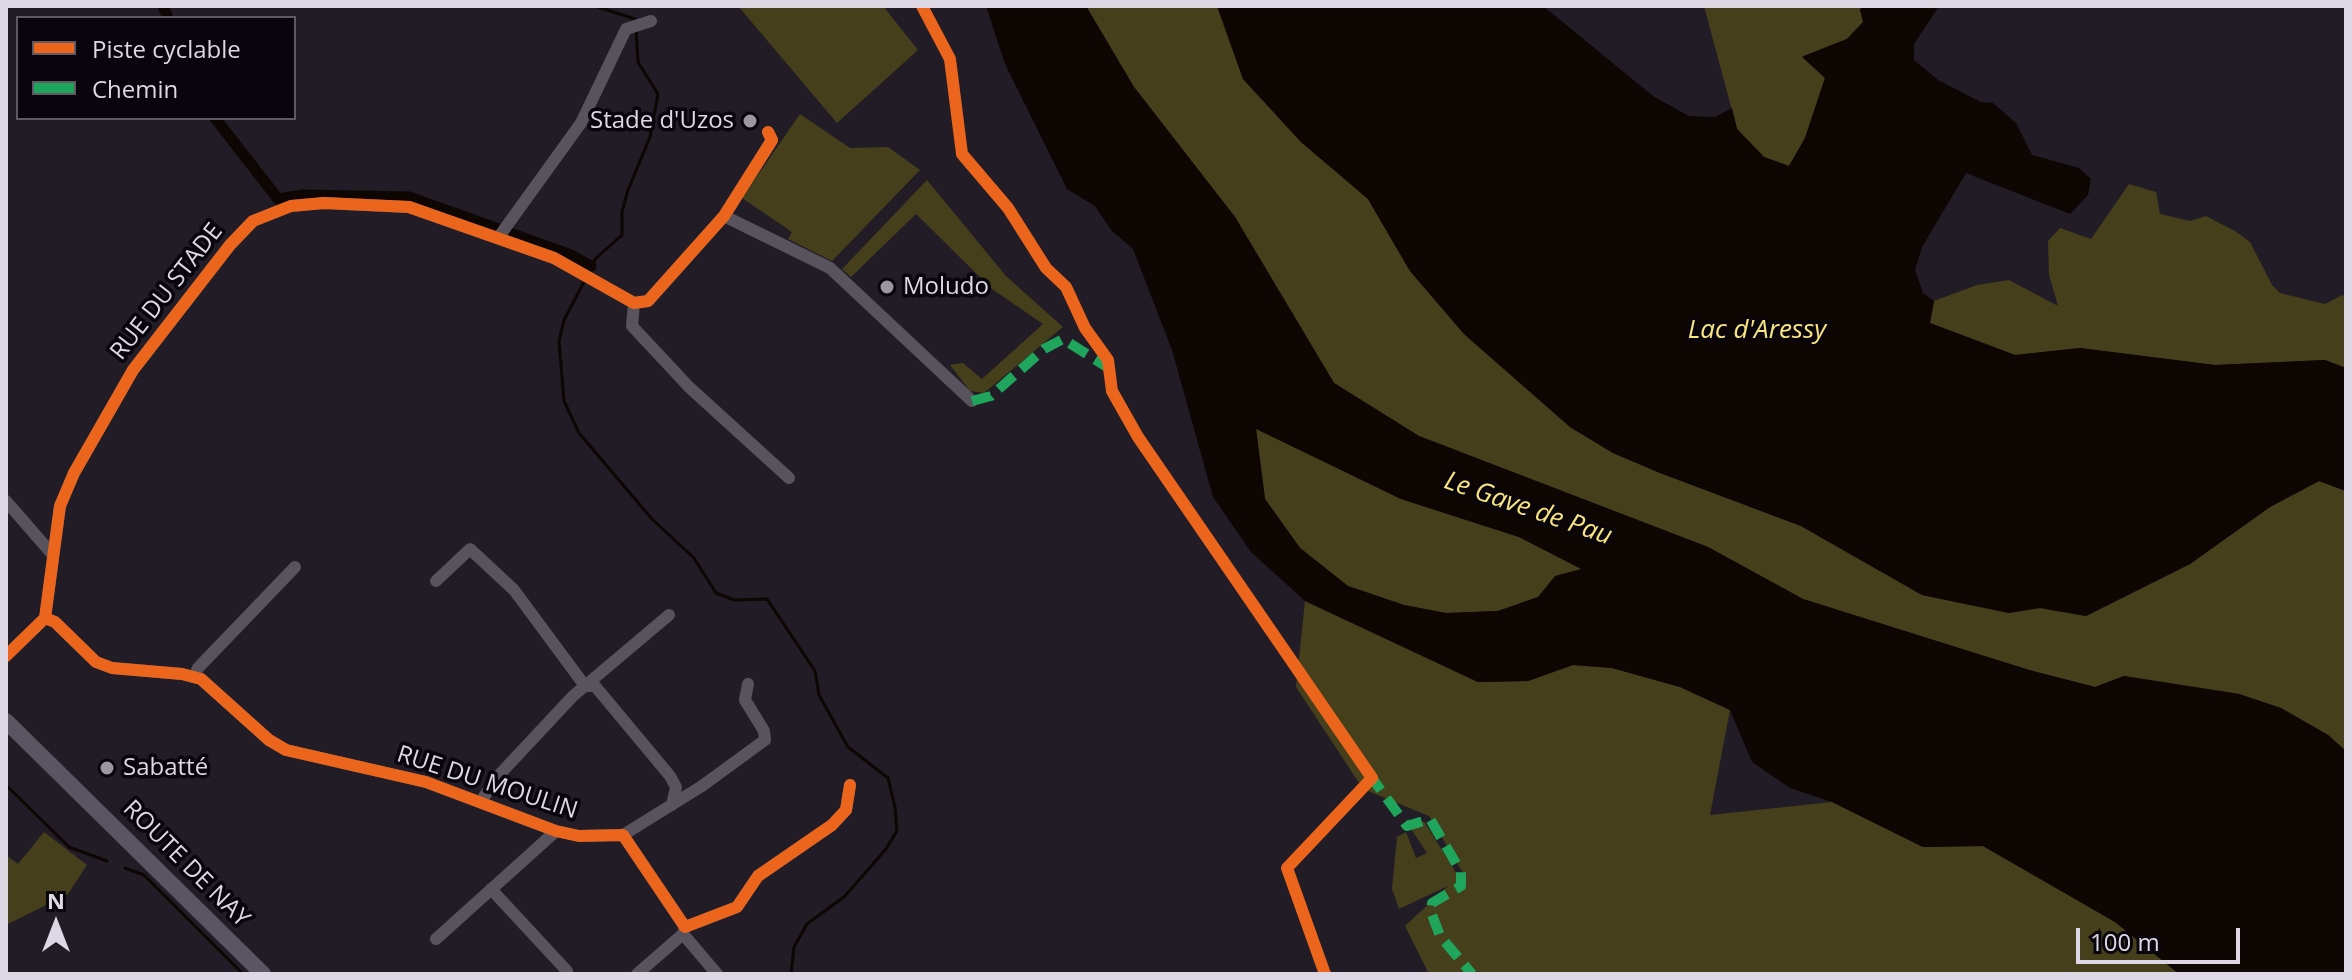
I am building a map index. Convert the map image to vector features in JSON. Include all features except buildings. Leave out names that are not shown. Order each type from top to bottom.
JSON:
[{"type":"main road","name":"ROUTE DE NAY","points":[[6,721],[263,974]]},
{"type":"street","points":[[502,233],[581,123],[626,29],[646,23]]},
{"type":"street","points":[[768,132],[772,140],[724,216],[648,301],[634,303],[632,326],[689,387],[789,478]]},
{"type":"street","name":"RUE DU STADE","points":[[45,618],[60,506],[74,473],[133,370],[230,245],[253,221],[291,206],[324,203],[409,207],[502,233],[634,303]]},
{"type":"street","points":[[724,216],[830,268],[972,401]]},
{"type":"street","points":[[6,501],[53,555]]},
{"type":"street","points":[[436,581],[470,549],[514,590],[585,686]]},
{"type":"street","points":[[6,656],[45,618],[55,622],[96,662],[112,668],[194,677],[198,668],[295,567]]},
{"type":"street","points":[[481,801],[500,774],[585,686],[669,615]]},
{"type":"street","name":"RUE DU MOULIN","points":[[194,677],[201,679],[269,740],[286,750],[426,782],[556,831],[579,836],[623,835]]},
{"type":"street","points":[[717,974],[684,931],[623,835],[699,788],[765,740],[764,731],[745,700],[748,684]]},
{"type":"street","points":[[585,686],[595,686],[673,782],[699,788]]},
{"type":"street","points":[[672,805],[673,782]]},
{"type":"street","points":[[637,974],[684,931],[737,907],[758,876],[832,825],[846,810],[850,785]]},
{"type":"street","points":[[436,939],[556,831]]},
{"type":"street","points":[[491,889],[567,971]]},
{"type":"shaded area","points":[[738,6],[883,6],[918,50],[837,123]]},
{"type":"shaded area","points":[[1086,6],[1217,6],[1243,79],[1301,142],[1368,199],[1410,271],[1464,334],[1570,427],[1613,453],[1801,526],[1922,595],[2009,613],[2040,608],[2086,616],[2190,564],[2270,507],[2319,481],[2346,491],[2346,751],[2328,735],[2281,708],[2239,694],[2124,676],[2095,687],[2029,670],[1803,599],[1708,547],[1419,436],[1334,383],[1235,217],[1134,87]]},
{"type":"shaded area","points":[[1704,6],[1867,6],[1860,9],[1863,22],[1847,39],[1803,56],[1825,78],[1805,138],[1789,166],[1764,157],[1737,129]]},
{"type":"shaded area","points":[[800,114],[850,148],[888,147],[920,170],[832,261],[788,239],[792,232],[742,198]]},
{"type":"shaded area","points":[[927,180],[1006,276],[1063,327],[984,393],[970,391],[950,365],[963,363],[982,379],[1043,324],[992,289],[916,214],[851,277],[842,269]]},
{"type":"shaded area","points":[[2129,184],[2156,192],[2160,214],[2190,221],[2206,216],[2235,231],[2250,242],[2272,285],[2280,293],[2325,304],[2342,295],[2346,297],[2346,368],[2325,360],[2215,365],[2080,348],[2015,355],[1930,323],[1934,301],[1977,285],[2009,280],[2058,306],[2049,275],[2048,241],[2060,228],[2091,239]]},
{"type":"shaded area","points":[[1256,428],[1401,499],[1519,537],[1583,569],[1555,577],[1538,597],[1498,611],[1446,613],[1404,605],[1348,586],[1300,548],[1265,499]]},
{"type":"shaded area","points":[[1305,601],[1478,682],[1528,681],[1573,665],[1612,668],[1680,687],[1730,710],[1710,815],[1832,802],[1923,847],[1983,846],[2115,922],[2179,974],[1429,974],[1405,926],[1448,886],[1399,909],[1392,889],[1397,837],[1406,832],[1416,858],[1427,853],[1411,829],[1424,821],[1458,876],[1463,873],[1429,816],[1363,789],[1296,687]]},
{"type":"shaded area","points":[[44,832],[87,865],[68,894],[6,925],[6,855],[18,864]]},
{"type":"water","name":"Le Gave de Pau","points":[[986,6],[1086,6],[1134,87],[1235,217],[1334,383],[1419,436],[1708,547],[1803,599],[2029,670],[2095,687],[2124,676],[2239,694],[2281,708],[2328,735],[2346,751],[2346,974],[2179,974],[2115,922],[1983,846],[1923,847],[1832,802],[1790,788],[1752,762],[1730,710],[1680,687],[1612,668],[1573,665],[1528,681],[1478,682],[1305,601],[1251,552],[1213,497],[1172,350],[1133,249],[1111,230],[1095,206],[1067,189],[1005,64]],"holes":[[[1256,429],[1401,499],[1519,537],[1581,569],[1555,576],[1538,597],[1498,611],[1446,613],[1404,605],[1348,586],[1300,548],[1265,499]]]},
{"type":"water","name":"Lac d'Aressy","points":[[1217,6],[1543,6],[1653,96],[1689,116],[1715,117],[1732,108],[1737,129],[1764,157],[1789,166],[1805,138],[1825,78],[1802,57],[1847,39],[1863,22],[1860,9],[1867,6],[1939,6],[1914,44],[1914,60],[1938,80],[1981,102],[1993,103],[2016,123],[2032,155],[2079,168],[2091,179],[2088,195],[2070,214],[1966,173],[1922,247],[1915,270],[1923,293],[1934,301],[1930,323],[2015,355],[2080,348],[2215,365],[2325,360],[2346,368],[2346,491],[2319,481],[2270,507],[2190,564],[2086,616],[2040,608],[2009,613],[1922,595],[1801,526],[1613,453],[1570,427],[1464,334],[1410,271],[1368,199],[1301,142],[1243,79]]},
{"type":"waterway","points":[[163,6],[167,16]]},
{"type":"waterway","points":[[595,6],[635,19],[635,23]]},
{"type":"waterway","points":[[588,273],[595,259],[622,235],[622,212],[628,190],[650,137],[658,94],[638,62],[636,30]]},
{"type":"waterway","points":[[217,120],[278,199],[303,195],[409,197],[571,255],[591,266]]},
{"type":"waterway","points":[[585,280],[564,320],[559,341],[564,401],[579,433],[652,519],[694,558],[716,593],[734,600],[767,599],[815,671],[819,695],[848,747],[888,778],[897,831],[886,849],[845,896],[807,924],[794,947],[791,974]]},
{"type":"waterway","points":[[6,785],[69,847],[107,861]]},
{"type":"waterway","points":[[125,868],[144,875],[243,974]]},
{"type":"marked path","points":[[972,401],[991,396],[1044,349],[1063,339],[1107,367]]},
{"type":"marked path","points":[[1369,774],[1407,826],[1430,819],[1461,872],[1461,886],[1432,903],[1431,912],[1440,936],[1472,974]]},
{"type":"cycle path","points":[[922,6],[950,59],[962,154],[1008,208],[1046,268],[1066,287],[1085,328],[1108,360],[1112,391],[1138,437],[1372,778],[1287,868],[1325,974]]},
{"type":"cycle path","points":[[6,656],[45,618],[60,506],[74,473],[133,370],[230,245],[253,221],[291,206],[324,203],[409,207],[554,258],[634,303],[648,301],[724,216],[772,140],[768,132]]},
{"type":"cycle path","points":[[45,618],[55,622],[96,662],[112,668],[182,674],[201,679],[269,740],[286,750],[426,782],[556,831],[579,836],[623,835],[685,927],[737,907],[758,876],[832,825],[846,810],[850,785]]},
{"type":"place","name":"Stade d'Uzos","points":[[750,121]]},
{"type":"place","name":"Moludo","points":[[887,287]]},
{"type":"place","name":"Sabatté","points":[[107,768]]}]
